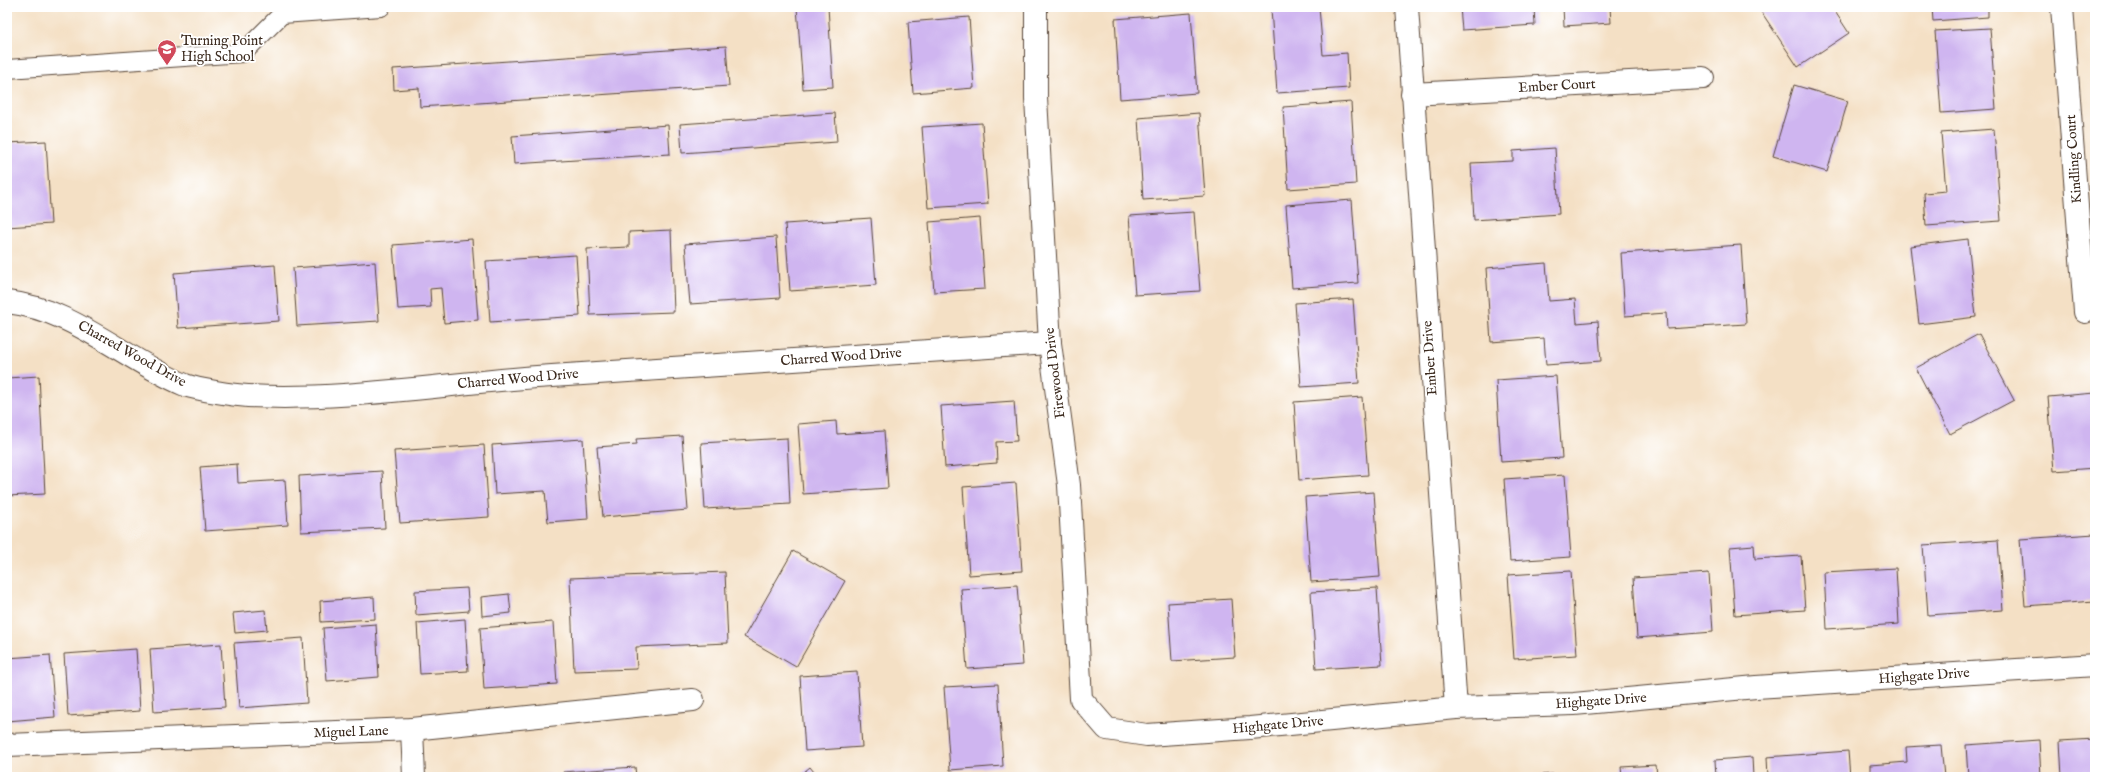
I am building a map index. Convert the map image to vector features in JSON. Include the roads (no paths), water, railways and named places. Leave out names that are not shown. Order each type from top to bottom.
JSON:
[{"type":"street","name":"Firewood Drive","points":[[1036,7],[1036,98],[1050,343],[1069,485],[1081,699],[1107,729]]},
{"type":"street","name":"Ember Drive","points":[[1407,7],[1456,708]]},
{"type":"street","name":"Kindling Court","points":[[2062,7],[2085,312]]},
{"type":"street","name":"Ember Court","points":[[1412,94],[1702,78]]},
{"type":"street","name":"Charred Wood Drive","points":[[7,302],[20,304],[67,318],[130,356],[187,386],[247,396],[328,396],[534,377],[1050,343]]},
{"type":"street","name":"Highgate Drive","points":[[1107,729],[1155,734],[1250,728],[1456,708],[1574,704],[1756,687],[2095,665]]},
{"type":"street","name":"Miguel Lane","points":[[7,745],[412,729],[693,700]]},
{"type":"street","points":[[412,729],[414,777]]},
{"type":"lane","points":[[7,69],[242,53],[282,10],[381,7]]},
{"type":"place","name":"Turning Point High School","points":[[167,66]]}]
